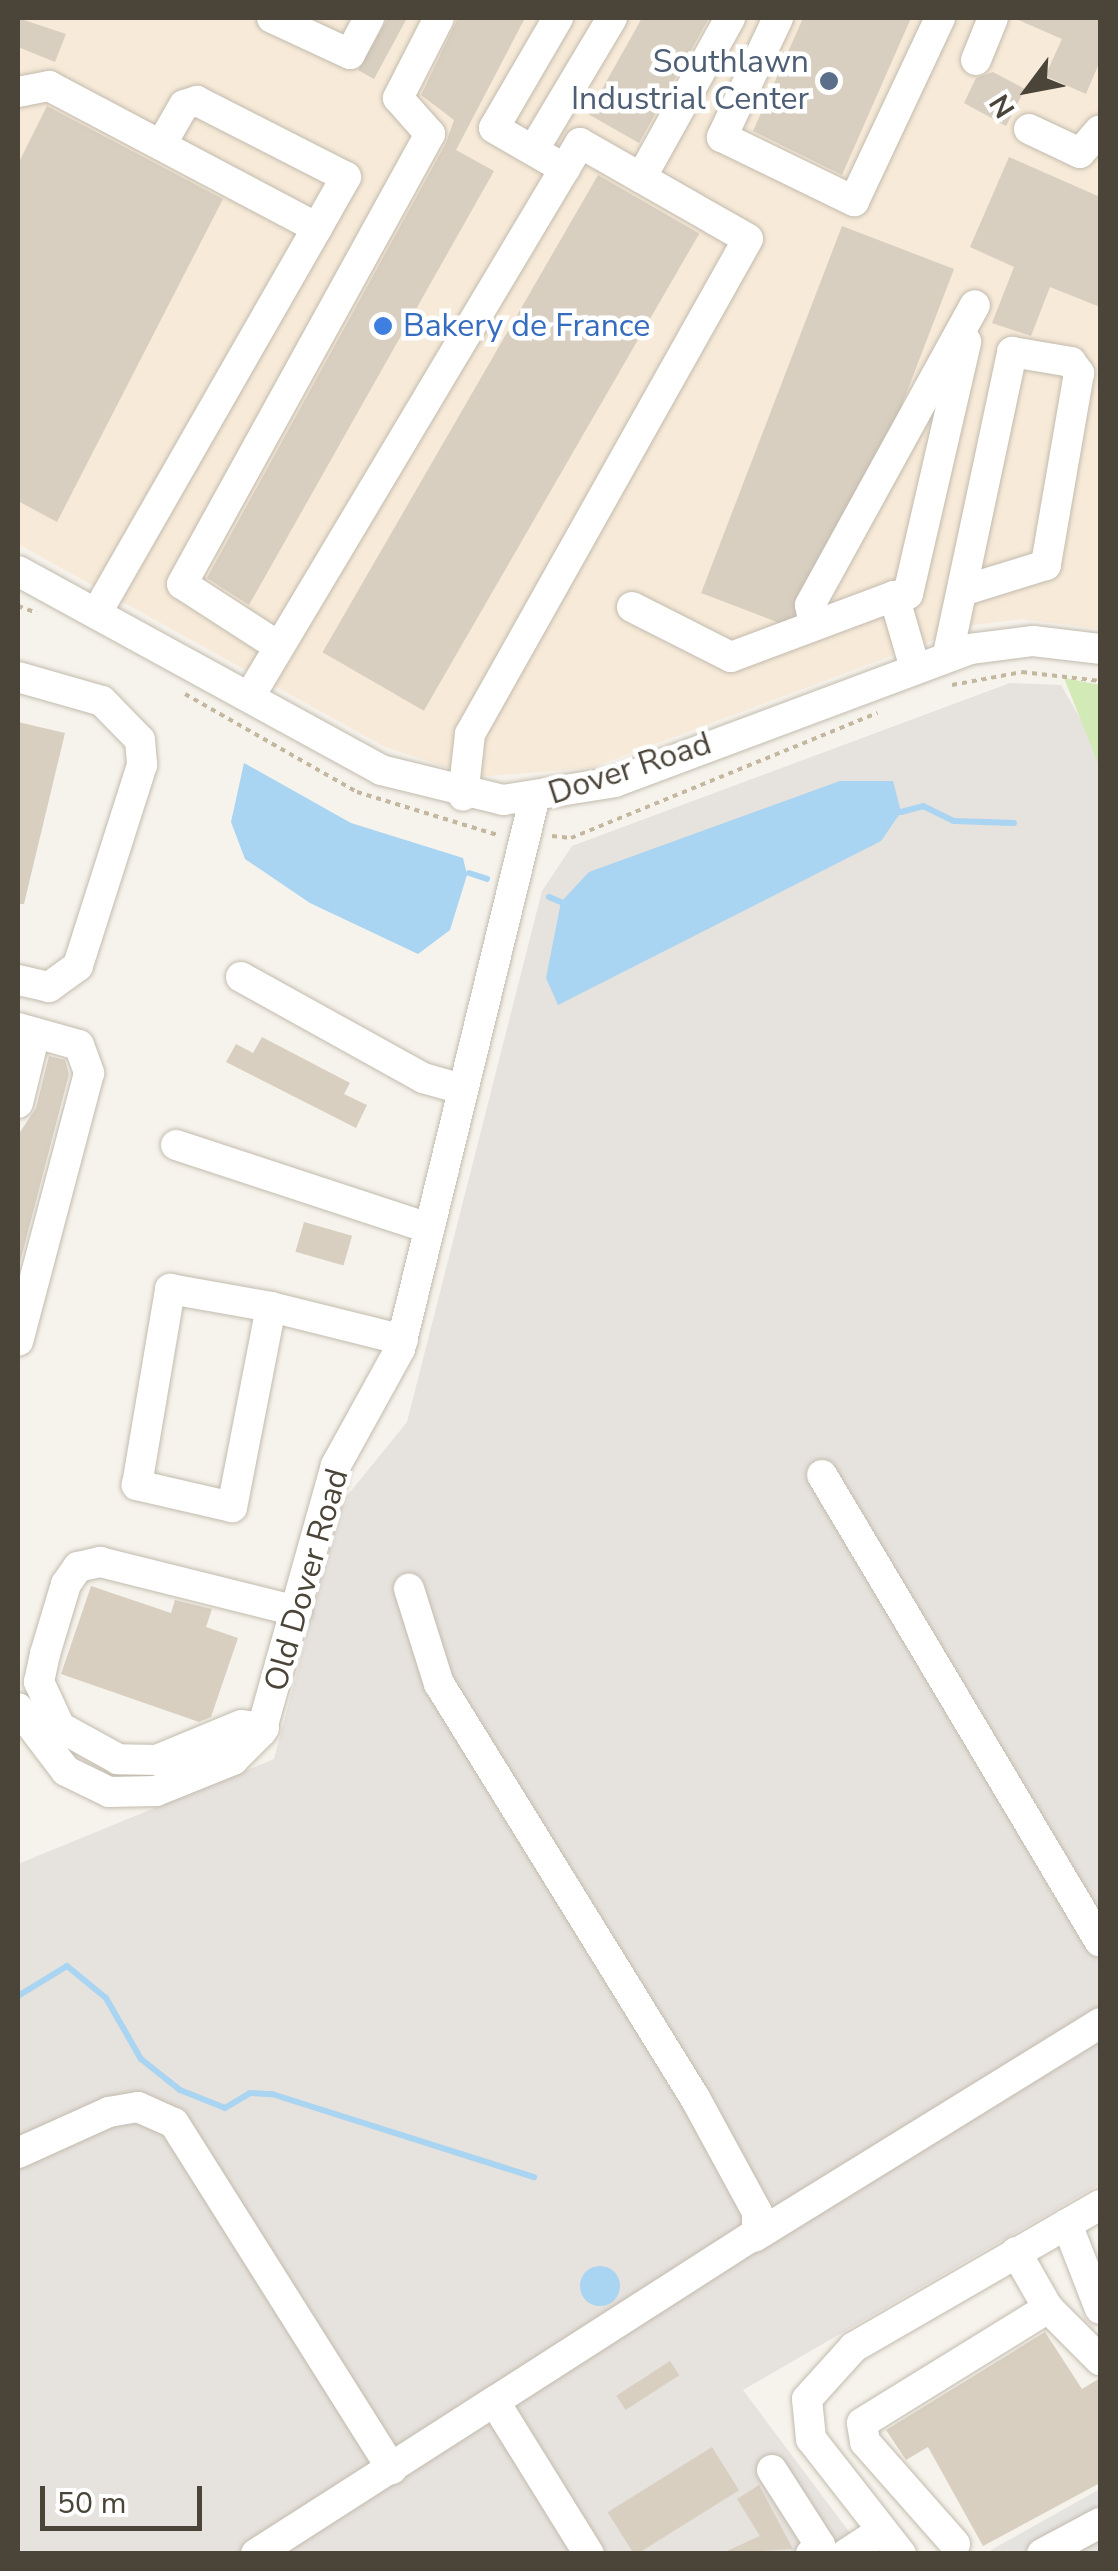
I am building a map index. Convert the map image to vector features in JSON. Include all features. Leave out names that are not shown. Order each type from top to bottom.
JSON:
[{"type":"street","points":[[272,18],[350,54],[370,18]]},
{"type":"street","points":[[278,646],[182,584],[430,134],[398,98],[439,18]]},
{"type":"street","points":[[558,18],[494,128],[565,169]]},
{"type":"street","points":[[534,149],[612,18]]},
{"type":"street","points":[[641,178],[730,18]]},
{"type":"street","points":[[778,18],[722,136],[854,201],[940,18]]},
{"type":"street","points":[[976,60],[993,18]]},
{"type":"street","points":[[18,92],[49,86],[318,228]]},
{"type":"street","points":[[98,611],[346,177],[198,101],[184,106],[161,145]]},
{"type":"street","points":[[1029,128],[1080,153],[1100,130]]},
{"type":"street","points":[[250,696],[580,143],[748,238],[470,734],[463,796]]},
{"type":"street","points":[[632,607],[731,657],[814,624],[908,594],[975,305],[810,605],[814,624]]},
{"type":"street","points":[[948,654],[1012,352],[1071,362],[1079,373],[1046,566],[964,590]]},
{"type":"street","name":"Dover Road","points":[[18,570],[381,770],[463,796],[534,800],[614,782],[948,654],[1032,640],[1100,649]]},
{"type":"street","points":[[894,596],[914,666]]},
{"type":"street","points":[[18,677],[102,701],[140,740],[142,765],[78,966],[49,987],[18,980]]},
{"type":"street","name":"Old Dover Road","points":[[18,1708],[66,1771],[109,1792],[156,1791],[233,1760],[264,1728],[336,1465],[402,1340],[534,800]]},
{"type":"street","points":[[241,976],[424,1078],[462,1089]]},
{"type":"street","points":[[18,1103],[26,1031],[78,1045],[89,1072],[18,1341]]},
{"type":"street","points":[[176,1145],[430,1228]]},
{"type":"street","points":[[271,1307],[232,1506],[138,1484],[170,1289],[271,1307],[402,1340]]},
{"type":"street","points":[[822,1475],[1100,1942]]},
{"type":"street","points":[[264,1728],[242,1725],[157,1760],[118,1759],[60,1727],[39,1682],[45,1654],[66,1584],[78,1567],[100,1562],[297,1610]]},
{"type":"street","points":[[409,1589],[439,1684],[695,2098],[757,2212],[754,2237]]},
{"type":"street","points":[[256,2554],[754,2237],[1100,2023]]},
{"type":"street","points":[[18,2153],[109,2112],[138,2107],[174,2122],[392,2469]]},
{"type":"street","points":[[846,2554],[891,2542],[811,2439],[807,2399],[816,2383],[854,2347],[1100,2205]]},
{"type":"street","points":[[1067,2224],[1093,2277],[1100,2309]]},
{"type":"street","points":[[1016,2252],[1048,2308],[1100,2360]]},
{"type":"street","points":[[953,2550],[865,2442],[862,2423],[1048,2308]]},
{"type":"street","points":[[496,2404],[589,2554]]},
{"type":"street","points":[[772,2470],[820,2544],[811,2554]]},
{"type":"street","points":[[1042,2554],[1100,2522]]},
{"type":"path","points":[[18,606],[49,617]]},
{"type":"path","points":[[940,690],[1022,672],[1100,681]]},
{"type":"path","points":[[169,685],[389,806],[476,832],[571,838],[893,708]]},
{"type":"shaded area","points":[[18,18],[1100,18],[1100,629],[1021,619],[974,625],[591,768],[475,777],[385,747],[18,544]]},
{"type":"shaded area","points":[[1010,683],[1061,685],[1100,753],[1100,2184],[743,2390],[865,2553],[18,2554],[18,1864],[274,1759],[342,1502],[407,1422],[542,891],[572,846]]},
{"type":"shaded area","points":[[1100,2489],[1100,2553],[993,2554],[991,2550]]},
{"type":"green space","points":[[1064,678],[1100,685],[1100,768]]},
{"type":"water","points":[[244,763],[351,823],[463,858],[467,875],[450,930],[418,954],[310,903],[245,859],[231,822]]},
{"type":"water","points":[[840,781],[893,781],[901,812],[881,841],[558,1005],[546,978],[561,902],[589,872]]},
{"type":"water","points":[[600,2266],[614,2272],[620,2286],[614,2300],[600,2306],[586,2300],[580,2286],[586,2272]]},
{"type":"building","points":[[18,18],[66,34],[55,62],[18,47]]},
{"type":"building","points":[[388,18],[407,18],[374,79],[358,70]]},
{"type":"building","points":[[458,18],[525,18],[456,150],[494,171],[249,605],[207,578],[446,143],[454,120],[421,95]]},
{"type":"building","points":[[642,18],[709,18],[639,143],[588,114]]},
{"type":"building","name":"Southlawn Industrial Center","points":[[803,18],[911,18],[842,175],[753,131]]},
{"type":"building","points":[[1014,18],[1100,18],[1100,61],[1086,94],[1045,76],[1062,39]]},
{"type":"building","points":[[993,72],[1025,89],[1006,126],[964,103],[976,78]]},
{"type":"building","points":[[47,106],[223,199],[57,522],[18,501],[18,164]]},
{"type":"building","points":[[1009,157],[1100,197],[1100,307],[1050,287],[1031,336],[992,323],[1014,267],[970,247]]},
{"type":"building","points":[[598,175],[699,234],[424,711],[323,652]]},
{"type":"building","points":[[842,226],[954,269],[813,636],[701,593]]},
{"type":"building","points":[[18,722],[65,733],[24,904],[18,904]]},
{"type":"building","points":[[262,1037],[350,1083],[344,1094],[367,1105],[356,1128],[226,1062],[236,1044],[253,1053]]},
{"type":"building","points":[[49,1056],[65,1060],[69,1074],[18,1270],[18,1135],[36,1108]]},
{"type":"building","points":[[304,1222],[352,1236],[344,1266],[295,1252]]},
{"type":"building","points":[[91,1586],[171,1613],[175,1600],[212,1609],[206,1627],[238,1638],[211,1717],[199,1722],[61,1674]]},
{"type":"building","points":[[1045,2332],[1082,2389],[1100,2378],[1100,2483],[983,2546],[928,2447],[906,2460],[886,2430]]},
{"type":"building","points":[[670,2361],[679,2375],[626,2410],[616,2396]]},
{"type":"building","points":[[712,2447],[739,2490],[637,2554],[608,2512]]},
{"type":"building","points":[[759,2485],[793,2549],[720,2554],[760,2536],[737,2499]]},
{"type":"waterway","points":[[901,812],[923,806],[954,821],[1014,823]]},
{"type":"waterway","points":[[469,873],[487,879]]},
{"type":"waterway","points":[[549,897],[561,902]]},
{"type":"waterway","points":[[18,1996],[67,1966],[106,1998],[141,2059],[180,2090],[225,2108],[250,2093],[272,2094],[534,2177]]},
{"type":"place","name":"Southlawn Industrial Center","points":[[829,81]]},
{"type":"place","name":"Bakery de France","points":[[383,326]]}]
